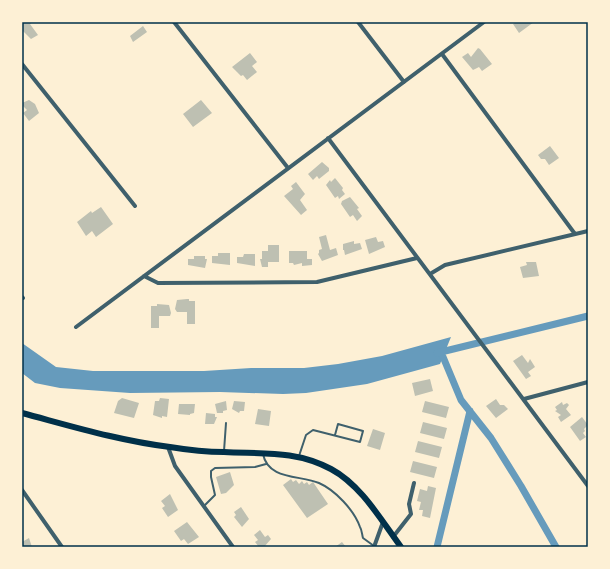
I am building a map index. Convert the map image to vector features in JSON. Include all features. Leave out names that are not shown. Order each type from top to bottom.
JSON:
[{"type":"main road","points":[[22,413],[105,435],[168,447],[299,456],[331,469],[345,478],[361,494],[401,547]]},
{"type":"street","points":[[174,22],[288,168]]},
{"type":"street","points":[[358,22],[404,82]]},
{"type":"street","points":[[76,327],[484,22]]},
{"type":"street","points":[[442,54],[575,234]]},
{"type":"street","points":[[22,64],[135,206]]},
{"type":"street","points":[[328,138],[588,486]]},
{"type":"street","points":[[430,274],[445,265],[588,231]]},
{"type":"street","points":[[144,276],[158,284],[317,282],[417,258]]},
{"type":"street","points":[[524,399],[588,382]]},
{"type":"street","points":[[168,447],[175,466],[233,547]]},
{"type":"street","points":[[393,536],[411,514],[409,504],[414,482]]},
{"type":"street","points":[[22,490],[62,547]]},
{"type":"street","points":[[374,547],[383,522]]},
{"type":"lane","points":[[224,452],[226,423]]},
{"type":"lane","points":[[299,456],[303,442],[309,432],[319,431],[360,442],[363,431],[338,424],[335,435]]},
{"type":"lane","points":[[263,453],[266,464],[282,476],[318,483],[328,488],[355,516],[361,528],[363,538],[374,547]]},
{"type":"lane","points":[[204,507],[215,495],[211,471],[216,468],[255,467],[266,464]]},
{"type":"water","points":[[451,337],[440,364],[367,384],[306,393],[130,393],[60,388],[35,383],[22,373],[22,343],[56,367],[93,371],[204,371],[251,368],[304,368],[338,364],[382,356]]},
{"type":"building","points":[[22,22],[33,22],[30,24],[38,35],[31,39],[22,30]]},
{"type":"building","points":[[517,22],[534,22],[519,33],[513,24]]},
{"type":"building","points":[[143,26],[147,32],[133,42],[130,36]]},
{"type":"building","points":[[478,48],[492,64],[482,71],[479,67],[473,70],[462,57],[468,53],[471,57]]},
{"type":"building","points":[[250,53],[257,62],[252,66],[257,72],[247,80],[232,67]]},
{"type":"building","points":[[29,100],[35,104],[39,113],[29,121],[23,113],[27,110],[22,103]]},
{"type":"building","points":[[201,100],[212,113],[193,127],[183,114]]},
{"type":"building","points":[[550,146],[559,158],[549,165],[545,159],[541,159],[538,155]]},
{"type":"building","points":[[322,162],[329,168],[329,171],[319,179],[317,176],[313,180],[308,174]]},
{"type":"building","points":[[335,178],[343,188],[342,190],[345,194],[339,199],[338,196],[335,198],[326,185],[330,180],[331,182]]},
{"type":"building","points":[[296,182],[305,194],[300,200],[307,210],[301,215],[284,196],[293,189],[291,186]]},
{"type":"building","points":[[350,197],[359,208],[357,209],[362,216],[357,221],[353,215],[350,217],[341,204],[342,201]]},
{"type":"building","points":[[101,207],[113,224],[96,237],[92,231],[86,236],[77,222],[91,211],[92,213]]},
{"type":"building","points":[[326,235],[330,250],[336,248],[338,255],[322,261],[318,254],[319,250],[322,249],[319,237]]},
{"type":"building","points":[[376,237],[378,242],[383,241],[385,247],[369,254],[365,240]]},
{"type":"building","points":[[354,241],[354,244],[360,243],[362,249],[345,255],[343,244]]},
{"type":"building","points":[[268,245],[279,245],[279,262],[268,262],[268,267],[262,267],[260,259],[262,259],[262,251],[268,251]]},
{"type":"building","points":[[289,251],[307,251],[307,259],[312,259],[312,265],[302,266],[302,263],[294,265],[293,263],[289,263]]},
{"type":"building","points":[[218,253],[230,253],[230,265],[212,263],[212,256],[218,256]]},
{"type":"building","points":[[244,254],[255,254],[255,266],[237,263],[237,257],[243,257]]},
{"type":"building","points":[[194,256],[205,256],[205,259],[207,259],[205,268],[188,265],[188,259],[194,259]]},
{"type":"building","points":[[526,262],[536,262],[539,276],[523,278],[520,267],[527,265]]},
{"type":"building","points":[[189,299],[189,301],[195,301],[195,324],[187,324],[187,312],[177,312],[175,309],[177,300]]},
{"type":"building","points":[[157,304],[169,305],[171,313],[170,316],[159,316],[159,328],[151,328],[151,306],[157,306]]},
{"type":"building","points":[[522,355],[528,363],[530,359],[535,367],[528,372],[531,376],[526,379],[513,361]]},
{"type":"building","points":[[430,379],[433,391],[415,396],[412,383]]},
{"type":"building","points":[[122,398],[139,403],[134,418],[114,413],[118,401]]},
{"type":"building","points":[[160,398],[169,399],[167,417],[162,416],[162,418],[153,415],[155,401],[159,401]]},
{"type":"building","points":[[496,399],[500,405],[504,405],[508,409],[496,418],[486,406]]},
{"type":"building","points":[[226,401],[227,410],[223,411],[223,413],[217,413],[215,404]]},
{"type":"building","points":[[234,401],[245,402],[244,411],[240,411],[239,413],[232,409]]},
{"type":"building","points":[[425,401],[449,407],[446,418],[422,412]]},
{"type":"building","points":[[562,402],[563,405],[567,403],[569,405],[566,409],[571,415],[561,422],[558,417],[561,415],[555,411],[557,410],[555,407]]},
{"type":"building","points":[[179,404],[195,404],[194,413],[190,415],[178,414]]},
{"type":"building","points":[[258,409],[271,411],[269,426],[255,424]]},
{"type":"building","points":[[206,413],[215,414],[215,417],[217,417],[214,424],[205,424]]},
{"type":"building","points":[[582,417],[588,425],[584,429],[585,431],[583,433],[586,437],[580,441],[570,427]]},
{"type":"building","points":[[423,422],[447,428],[444,439],[420,433]]},
{"type":"building","points":[[373,429],[385,433],[380,450],[367,446]]},
{"type":"building","points":[[418,441],[442,447],[439,458],[415,452]]},
{"type":"building","points":[[413,461],[437,467],[434,478],[410,472]]},
{"type":"building","points":[[230,472],[234,485],[226,493],[221,494],[216,477]]},
{"type":"building","points":[[291,479],[293,482],[296,480],[299,484],[302,481],[304,484],[307,482],[309,485],[313,482],[328,504],[307,518],[283,485]]},
{"type":"building","points":[[428,486],[436,488],[430,518],[422,516],[423,510],[419,510],[421,502],[417,501],[420,489],[427,491]]},
{"type":"building","points":[[170,494],[178,510],[168,517],[162,508],[165,506],[161,501]]},
{"type":"building","points":[[241,507],[249,519],[242,527],[234,517],[236,515],[234,512]]},
{"type":"building","points":[[187,522],[199,537],[188,544],[184,539],[181,541],[174,531]]},
{"type":"building","points":[[260,530],[265,537],[268,535],[271,539],[264,547],[259,547],[255,542],[258,540],[254,535]]},
{"type":"building","points":[[29,538],[32,547],[23,547],[22,542]]},
{"type":"building","points":[[342,542],[346,547],[335,547]]},
{"type":"waterway","points":[[437,353],[588,316]]},
{"type":"waterway","points":[[441,352],[461,400],[491,438],[556,547]]},
{"type":"waterway","points":[[437,547],[470,411]]}]
